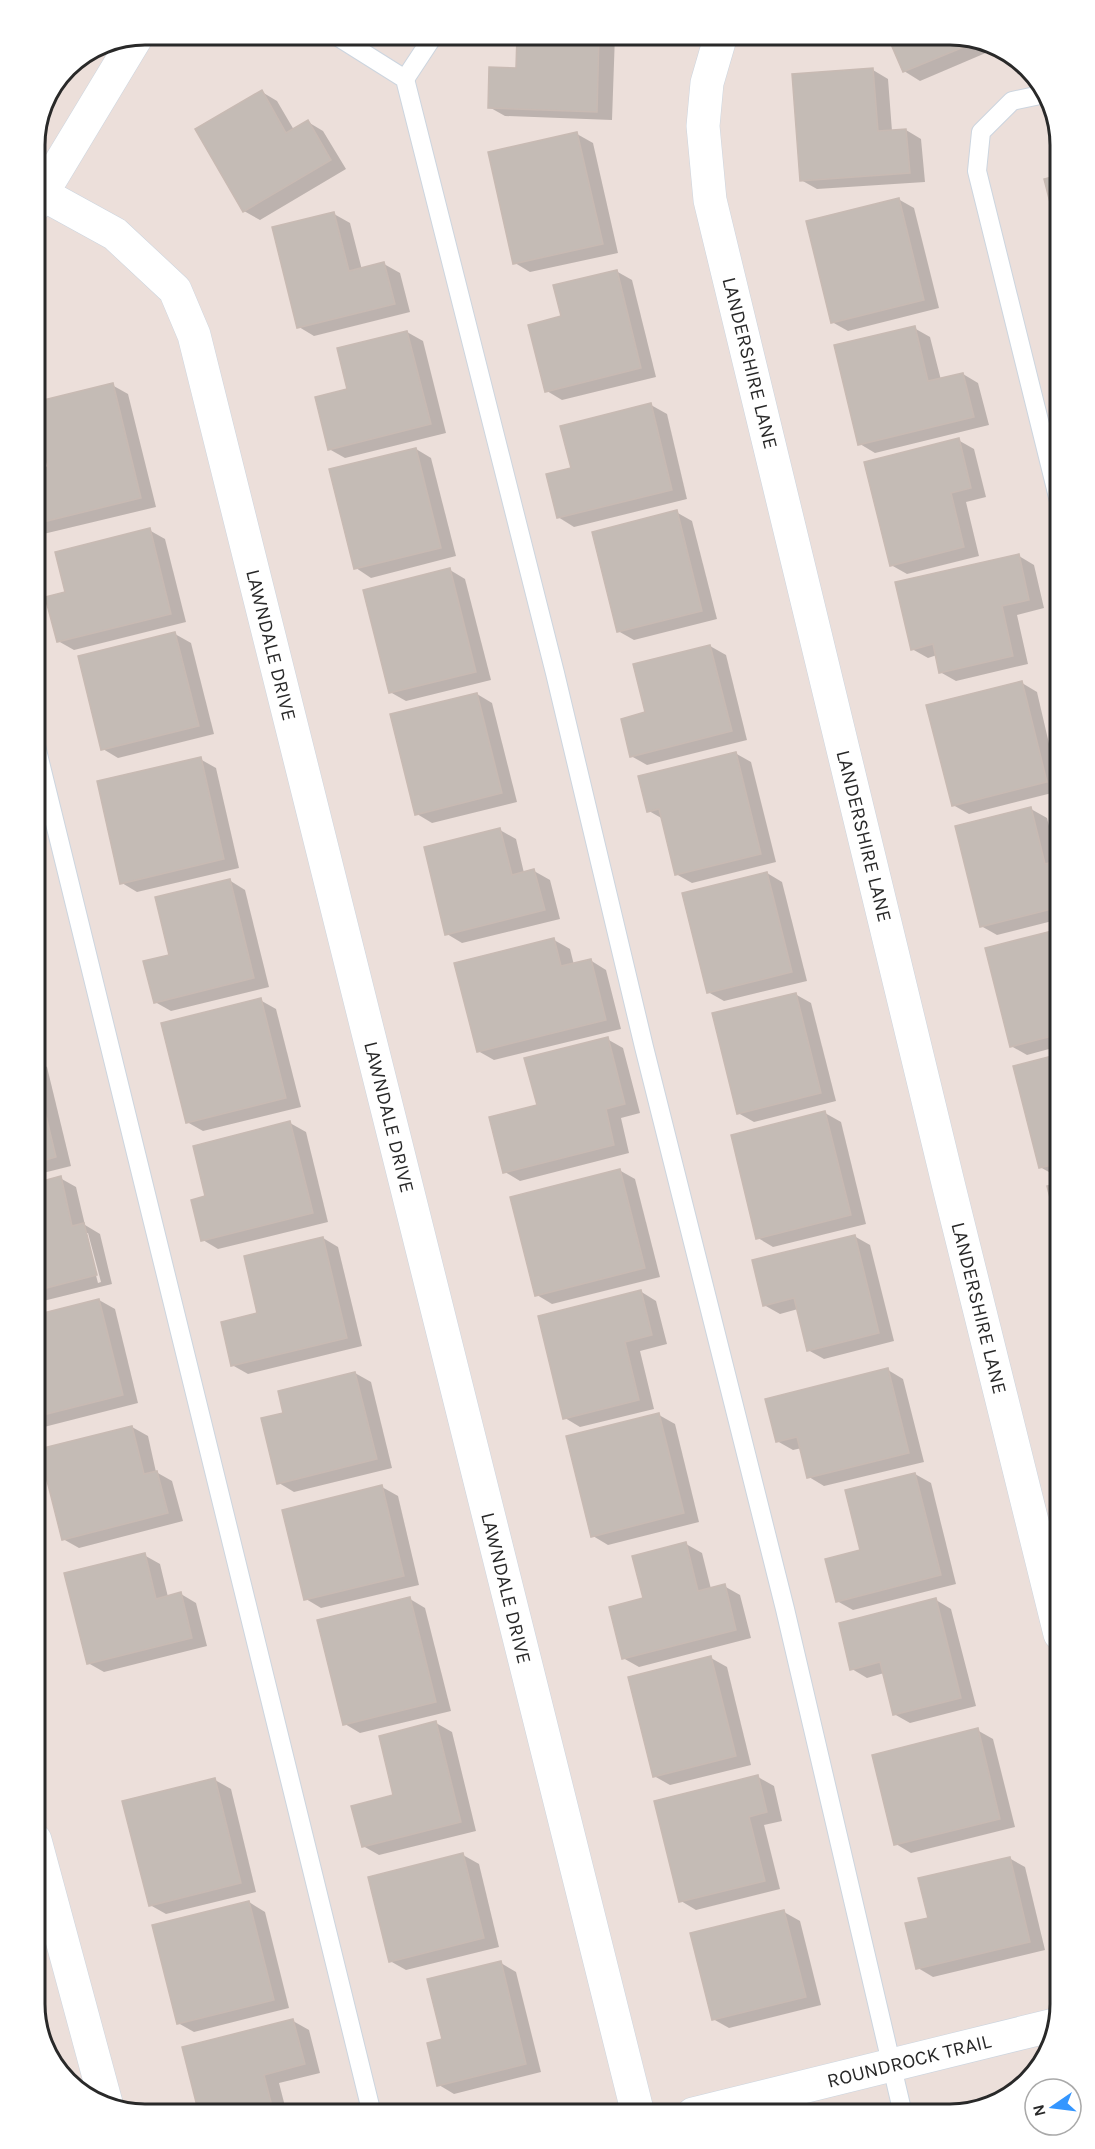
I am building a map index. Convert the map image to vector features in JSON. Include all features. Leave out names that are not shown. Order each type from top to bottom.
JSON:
[{"type":"street","name":"LANDERSHIRE LANE","points":[[719,45],[707,83],[703,126],[710,200],[1050,1594]]},
{"type":"street","points":[[45,183],[130,47]]},
{"type":"street","name":"LAWNDALE DRIVE","points":[[45,200],[116,234],[176,290],[194,334],[636,2104]]},
{"type":"street","points":[[45,1880],[104,2095]]},
{"type":"street","name":"ROUNDROCK TRAIL","points":[[733,2104],[1047,2027]]},
{"type":"lane","points":[[352,45],[405,79],[544,627],[644,1047],[785,1609],[900,2104]]},
{"type":"lane","points":[[405,79],[427,45]]},
{"type":"lane","points":[[1037,96],[1012,101],[981,132],[977,171],[1050,465]]},
{"type":"lane","points":[[45,783],[370,2104]]},
{"type":"building","points":[[517,45],[599,45],[597,112],[488,108],[489,67],[516,68]]},
{"type":"building","points":[[891,45],[965,46],[903,72]]},
{"type":"building","points":[[873,68],[878,131],[906,129],[910,173],[800,181],[792,74]]},
{"type":"building","points":[[262,90],[286,133],[308,120],[331,160],[243,212],[195,129]]},
{"type":"building","points":[[577,132],[603,244],[513,264],[488,152]]},
{"type":"building","points":[[1050,178],[1050,202],[1044,179]]},
{"type":"building","points":[[899,198],[924,300],[831,323],[806,221]]},
{"type":"building","points":[[334,212],[349,271],[384,262],[395,304],[297,328],[272,227]]},
{"type":"building","points":[[617,270],[641,368],[545,392],[528,325],[561,316],[553,285]]},
{"type":"building","points":[[915,326],[928,381],[963,373],[974,417],[858,445],[834,345]]},
{"type":"building","points":[[407,331],[431,424],[328,450],[315,397],[347,389],[337,348]]},
{"type":"building","points":[[113,383],[141,498],[45,522],[45,468],[48,467],[45,455],[45,400]]},
{"type":"building","points":[[651,403],[672,490],[557,518],[546,474],[571,468],[560,426]]},
{"type":"building","points":[[959,438],[971,488],[951,493],[964,547],[890,566],[864,462]]},
{"type":"building","points":[[416,448],[441,548],[354,569],[329,469]]},
{"type":"building","points":[[677,510],[702,611],[617,632],[592,532]]},
{"type":"building","points":[[150,528],[171,614],[57,642],[45,597],[65,592],[55,552]]},
{"type":"building","points":[[1019,554],[1029,600],[1002,606],[1013,656],[939,673],[933,644],[911,650],[895,582]]},
{"type":"building","points":[[450,568],[476,672],[389,693],[363,590]]},
{"type":"building","points":[[175,632],[199,726],[101,750],[78,656]]},
{"type":"building","points":[[710,645],[732,731],[630,757],[621,719],[645,712],[633,664]]},
{"type":"building","points":[[1022,681],[1047,782],[952,806],[926,705]]},
{"type":"building","points":[[477,693],[502,793],[415,815],[390,714]]},
{"type":"building","points":[[736,752],[761,854],[675,875],[659,809],[647,812],[638,776]]},
{"type":"building","points":[[201,757],[224,859],[120,884],[97,781]]},
{"type":"building","points":[[1031,807],[1045,864],[1050,863],[1050,910],[980,927],[955,826]]},
{"type":"building","points":[[500,828],[512,875],[534,869],[545,910],[445,935],[424,847]]},
{"type":"building","points":[[767,872],[792,972],[707,993],[682,893]]},
{"type":"building","points":[[230,879],[254,978],[154,1003],[143,961],[169,955],[155,897]]},
{"type":"building","points":[[1050,932],[1050,1037],[1010,1047],[985,948]]},
{"type":"building","points":[[554,938],[561,966],[591,959],[606,1020],[477,1052],[454,963]]},
{"type":"building","points":[[796,993],[821,1093],[737,1114],[712,1013]]},
{"type":"building","points":[[261,998],[286,1098],[186,1123],[161,1023]]},
{"type":"building","points":[[608,1037],[625,1104],[606,1109],[614,1145],[503,1173],[489,1117],[537,1105],[524,1058]]},
{"type":"building","points":[[1050,1057],[1050,1165],[1039,1168],[1013,1066]]},
{"type":"building","points":[[45,1111],[56,1157],[45,1160]]},
{"type":"building","points":[[825,1111],[851,1215],[756,1239],[731,1135]]},
{"type":"building","points":[[290,1121],[313,1213],[201,1241],[191,1200],[205,1196],[193,1146]]},
{"type":"building","points":[[620,1169],[645,1268],[535,1296],[510,1197]]},
{"type":"building","points":[[61,1176],[72,1226],[84,1223],[97,1275],[45,1288],[45,1180]]},
{"type":"building","points":[[855,1235],[879,1333],[807,1351],[794,1298],[763,1306],[752,1260]]},
{"type":"building","points":[[323,1237],[347,1338],[231,1366],[221,1322],[257,1313],[244,1256]]},
{"type":"building","points":[[641,1290],[652,1335],[625,1342],[639,1400],[563,1419],[538,1316]]},
{"type":"building","points":[[99,1299],[123,1395],[45,1414],[45,1312]]},
{"type":"building","points":[[888,1368],[909,1453],[807,1478],[797,1437],[776,1442],[765,1399]]},
{"type":"building","points":[[355,1372],[377,1459],[277,1484],[261,1418],[283,1413],[278,1391]]},
{"type":"building","points":[[659,1413],[684,1513],[591,1537],[566,1436]]},
{"type":"building","points":[[132,1426],[144,1474],[157,1471],[168,1513],[62,1540],[45,1473],[45,1448]]},
{"type":"building","points":[[915,1473],[941,1575],[836,1602],[825,1559],[860,1550],[845,1490]]},
{"type":"building","points":[[382,1485],[404,1576],[304,1600],[282,1510]]},
{"type":"building","points":[[686,1542],[698,1591],[725,1584],[736,1630],[622,1659],[609,1607],[643,1598],[632,1556]]},
{"type":"building","points":[[145,1553],[156,1599],[181,1592],[192,1638],[87,1664],[64,1573]]},
{"type":"building","points":[[410,1597],[436,1702],[343,1725],[317,1620]]},
{"type":"building","points":[[936,1598],[961,1698],[893,1715],[880,1662],[850,1670],[839,1623]]},
{"type":"building","points":[[711,1656],[736,1756],[653,1777],[628,1677]]},
{"type":"building","points":[[436,1721],[461,1822],[362,1847],[351,1806],[393,1795],[379,1736]]},
{"type":"building","points":[[978,1728],[1000,1819],[894,1845],[872,1755]]},
{"type":"building","points":[[758,1775],[767,1812],[749,1817],[765,1881],[679,1902],[654,1801]]},
{"type":"building","points":[[215,1778],[241,1883],[149,1906],[122,1801]]},
{"type":"building","points":[[463,1853],[484,1938],[389,1962],[368,1877]]},
{"type":"building","points":[[1010,1857],[1030,1942],[916,1969],[905,1923],[928,1918],[918,1878]]},
{"type":"building","points":[[249,1901],[274,2000],[177,2024],[152,1925]]},
{"type":"building","points":[[784,1910],[806,1997],[712,2020],[690,1933]]},
{"type":"building","points":[[501,1961],[526,2064],[437,2086],[427,2043],[442,2039],[427,1979]]},
{"type":"building","points":[[293,2019],[305,2064],[264,2075],[271,2104],[196,2104],[182,2047]]}]
